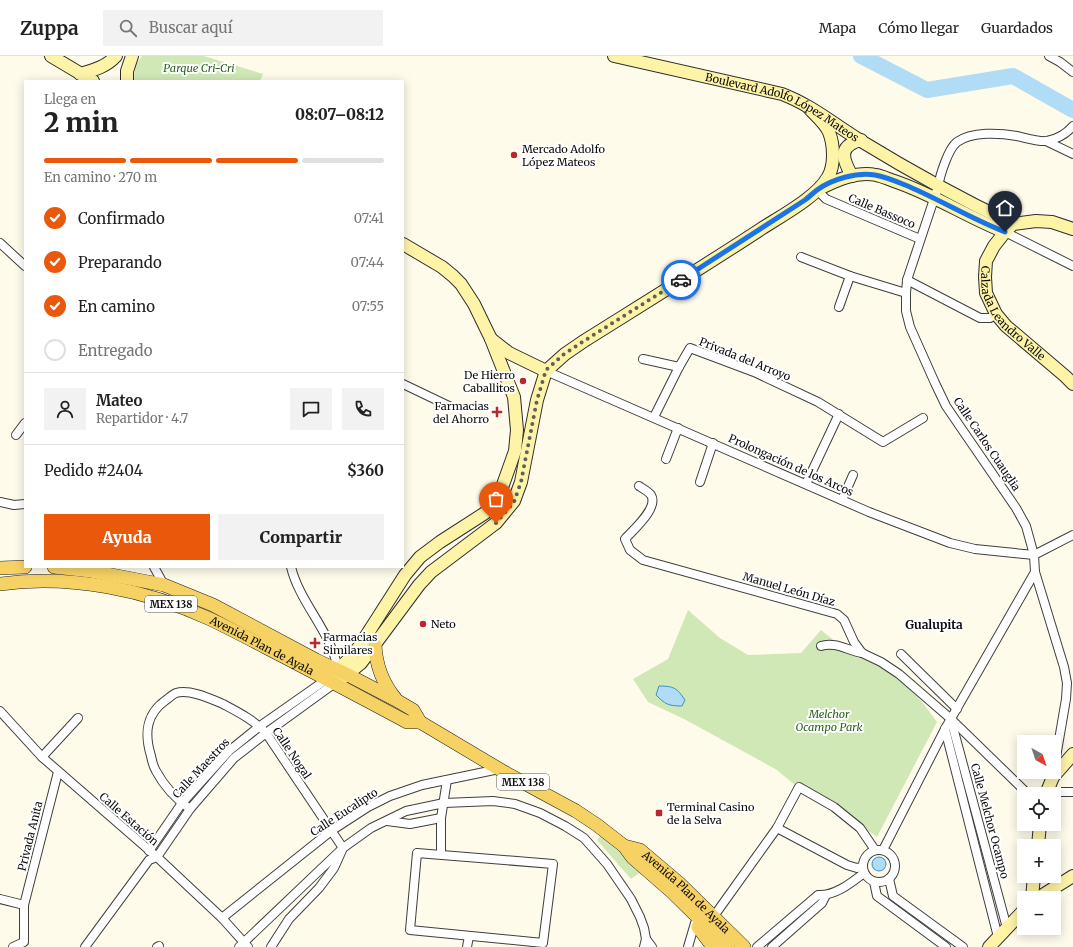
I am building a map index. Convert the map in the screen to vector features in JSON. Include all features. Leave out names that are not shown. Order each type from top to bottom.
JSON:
[{"type":"main road","points":[[51,56],[91,80]]},
{"type":"main road","points":[[80,74],[103,67],[111,62],[116,56]]},
{"type":"main road","points":[[127,80],[127,71],[132,56]]},
{"type":"main road","name":"Boulevard Adolfo López Mateos","points":[[614,56],[782,94],[795,99],[861,140],[936,192]]},
{"type":"main road","points":[[331,681],[360,662],[375,645],[419,585],[431,572],[496,523],[514,502],[521,482],[537,400],[546,370],[564,354],[805,200],[817,190],[828,177],[833,155],[828,132],[808,106]]},
{"type":"main road","points":[[852,176],[844,160],[844,153],[848,146],[861,140]]},
{"type":"main road","points":[[817,190],[835,181],[852,176],[876,175],[902,184],[936,192],[990,226],[1009,228],[1036,221],[1052,222],[1073,229]]},
{"type":"main road","name":"Calzada Leandro Valle","points":[[1009,228],[994,246],[986,261],[986,293],[996,314],[1006,326],[1073,384]]},
{"type":"main road","points":[[343,672],[405,575],[420,557],[440,542],[485,513],[500,493],[515,451],[517,430],[514,397],[491,339],[474,304],[461,284],[442,267],[404,245]]},
{"type":"main road","points":[[491,339],[509,352],[546,370]]},
{"type":"main road","points":[[0,568],[24,567]]},
{"type":"main road","name":"Avenida Plan de Ayala","points":[[63,568],[91,571],[164,585],[213,605],[316,660],[343,672],[396,700],[413,710],[420,722],[499,769],[576,811],[597,825],[624,846],[632,857],[679,899],[728,947]]},
{"type":"main road","name":"Avenida Plan de Ayala","points":[[0,584],[52,581],[91,584],[134,592],[156,599],[209,619],[331,681],[406,722],[420,722]]},
{"type":"main road","points":[[375,645],[377,664],[380,674],[389,692],[396,700]]},
{"type":"main road","points":[[1061,766],[1073,754]]},
{"type":"main road","name":"Avenida Plan de Ayala","points":[[624,846],[640,850],[714,916],[744,947]]},
{"type":"main road","points":[[1049,891],[1073,876]]},
{"type":"main road","points":[[679,899],[713,947]]},
{"type":"main road","points":[[989,947],[1017,917]]},
{"type":"street","points":[[1049,56],[1073,72]]},
{"type":"street","name":"Calle Carlos Cuauglia","points":[[1060,735],[1067,683],[1064,667],[1035,572],[1034,555],[1026,526],[1016,508],[946,406],[910,327],[906,311],[906,293],[907,280],[939,179],[951,150],[957,142],[988,133],[1046,141],[1064,134],[1073,126]]},
{"type":"street","points":[[1046,141],[1073,154]]},
{"type":"street","name":"Calle Bassoco","points":[[817,190],[826,199],[920,239]]},
{"type":"street","points":[[1009,228],[1073,266]]},
{"type":"street","points":[[0,243],[24,265]]},
{"type":"street","points":[[802,257],[850,276],[906,293]]},
{"type":"street","points":[[839,307],[850,276]]},
{"type":"street","points":[[907,280],[980,318],[990,318],[996,314]]},
{"type":"street","name":"Privada del Arroyo","points":[[654,417],[690,348],[754,372],[818,402],[883,442],[924,418]]},
{"type":"street","points":[[643,359],[679,367]]},
{"type":"street","name":"Prolongación de los Arcos","points":[[546,370],[869,512],[950,543],[975,549],[1034,555]]},
{"type":"street","points":[[404,384],[448,406]]},
{"type":"street","points":[[806,484],[839,414]]},
{"type":"street","points":[[16,435],[24,424]]},
{"type":"street","points":[[666,459],[678,428]]},
{"type":"street","points":[[700,482],[713,443]]},
{"type":"street","points":[[842,500],[853,475]]},
{"type":"street","name":"Manuel León Díaz","points":[[639,486],[651,495],[654,502],[651,511],[625,539],[630,550],[643,560],[837,614],[844,620],[854,642],[862,653]]},
{"type":"street","points":[[0,502],[14,505],[24,504]]},
{"type":"street","points":[[1034,555],[1073,535]]},
{"type":"street","points":[[155,568],[164,585]]},
{"type":"street","points":[[291,568],[302,597],[343,672]]},
{"type":"street","points":[[847,865],[865,858],[868,854],[879,850],[945,729],[1035,572]]},
{"type":"street","points":[[821,646],[827,644],[837,645],[862,653],[881,662],[899,674],[951,719]]},
{"type":"street","points":[[901,654],[957,709]]},
{"type":"street","name":"Calle Maestros","points":[[149,851],[182,803],[229,751],[260,726],[284,714],[331,681]]},
{"type":"street","name":"Calle Nogal","points":[[190,809],[164,785],[155,769],[148,747],[147,728],[153,712],[162,702],[176,693],[190,692],[209,698],[239,712],[260,726],[343,848]]},
{"type":"street","name":"Calle Estación","points":[[0,711],[42,757],[58,772],[149,851],[153,859],[222,918],[244,946]]},
{"type":"street","name":"Calle Maestros","points":[[88,946],[190,809],[234,758],[266,733],[284,714]]},
{"type":"street","points":[[42,757],[78,718]]},
{"type":"street","name":"Calle Melchor Ocampo","points":[[951,719],[1021,787]]},
{"type":"street","name":"Calle Melchor Ocampo","points":[[951,719],[1007,928]]},
{"type":"street","name":"Calle Melchor Ocampo","points":[[945,729],[998,937]]},
{"type":"street","name":"Calle Eucalipto","points":[[222,918],[330,831],[368,807],[390,796],[422,785],[499,769]]},
{"type":"street","name":"Privada Anita","points":[[13,947],[24,942],[24,905],[58,772]]},
{"type":"street","points":[[441,854],[441,818],[447,780]]},
{"type":"street","points":[[714,916],[777,828],[799,787],[834,806],[860,828],[879,850],[892,855],[896,865],[896,870],[885,882],[874,882],[867,878],[864,870],[865,858]]},
{"type":"street","points":[[1061,792],[1073,792]]},
{"type":"street","points":[[244,946],[343,848],[371,828],[406,811],[444,803],[493,801],[515,804],[540,813],[584,838],[607,864],[632,899],[640,917],[645,943],[652,947]]},
{"type":"street","points":[[387,821],[410,824],[441,818]]},
{"type":"street","points":[[777,828],[847,865],[864,870]]},
{"type":"street","points":[[271,947],[289,919],[319,888],[334,868],[343,848]]},
{"type":"street","points":[[417,853],[441,854],[553,864],[543,943],[410,930],[417,853]]},
{"type":"street","points":[[757,947],[818,895],[826,895],[852,883],[864,870]]},
{"type":"street","points":[[889,879],[893,896],[963,947]]},
{"type":"street","points":[[874,882],[877,896],[946,947]]},
{"type":"street","points":[[772,947],[822,903],[826,895]]},
{"type":"street","points":[[0,899],[24,905]]},
{"type":"street","points":[[688,947],[695,923]]},
{"type":"street","points":[[468,947],[469,936]]},
{"type":"green space","name":"Parque Cri-Cri","points":[[142,56],[204,56],[263,74],[260,80],[134,80],[135,66]]},
{"type":"green space","name":"Melchor Ocampo Park","points":[[688,610],[720,638],[748,655],[801,653],[821,630],[846,650],[874,662],[901,680],[923,703],[937,722],[877,837],[796,786],[777,770],[686,720],[648,702],[633,679],[668,659]]},
{"type":"green space","points":[[601,835],[645,869],[631,879],[597,840]]},
{"type":"water","points":[[659,686],[675,688],[685,700],[682,706],[673,706],[662,701],[656,695]]},
{"type":"water","points":[[879,857],[884,859],[886,864],[884,869],[879,871],[874,869],[872,864],[874,859]]},
{"type":"waterway","points":[[861,56],[927,90],[1013,76],[1073,110]]},
{"type":"way so far","points":[[496,523],[514,502],[521,482],[537,400],[546,370],[564,354],[681,280]]},
{"type":"place","name":"Mercado Adolfo López Mateos","points":[[514,155]]},
{"type":"place","name":"De Hierro Caballitos","points":[[523,381]]},
{"type":"place","name":"Farmacias del Ahorro","points":[[497,412]]},
{"type":"place","name":"Neto","points":[[423,624]]},
{"type":"place","name":"Farmacias Similares","points":[[315,643]]},
{"type":"place","name":"Terminal Casino de la Selva","points":[[659,813]]},
{"type":"district","name":"Gualupita","points":[[934,624]]},
{"type":"route","points":[[681,280],[805,200],[817,190],[835,181],[852,176],[876,175],[902,184],[934,197],[990,226],[1005,232]]}]
